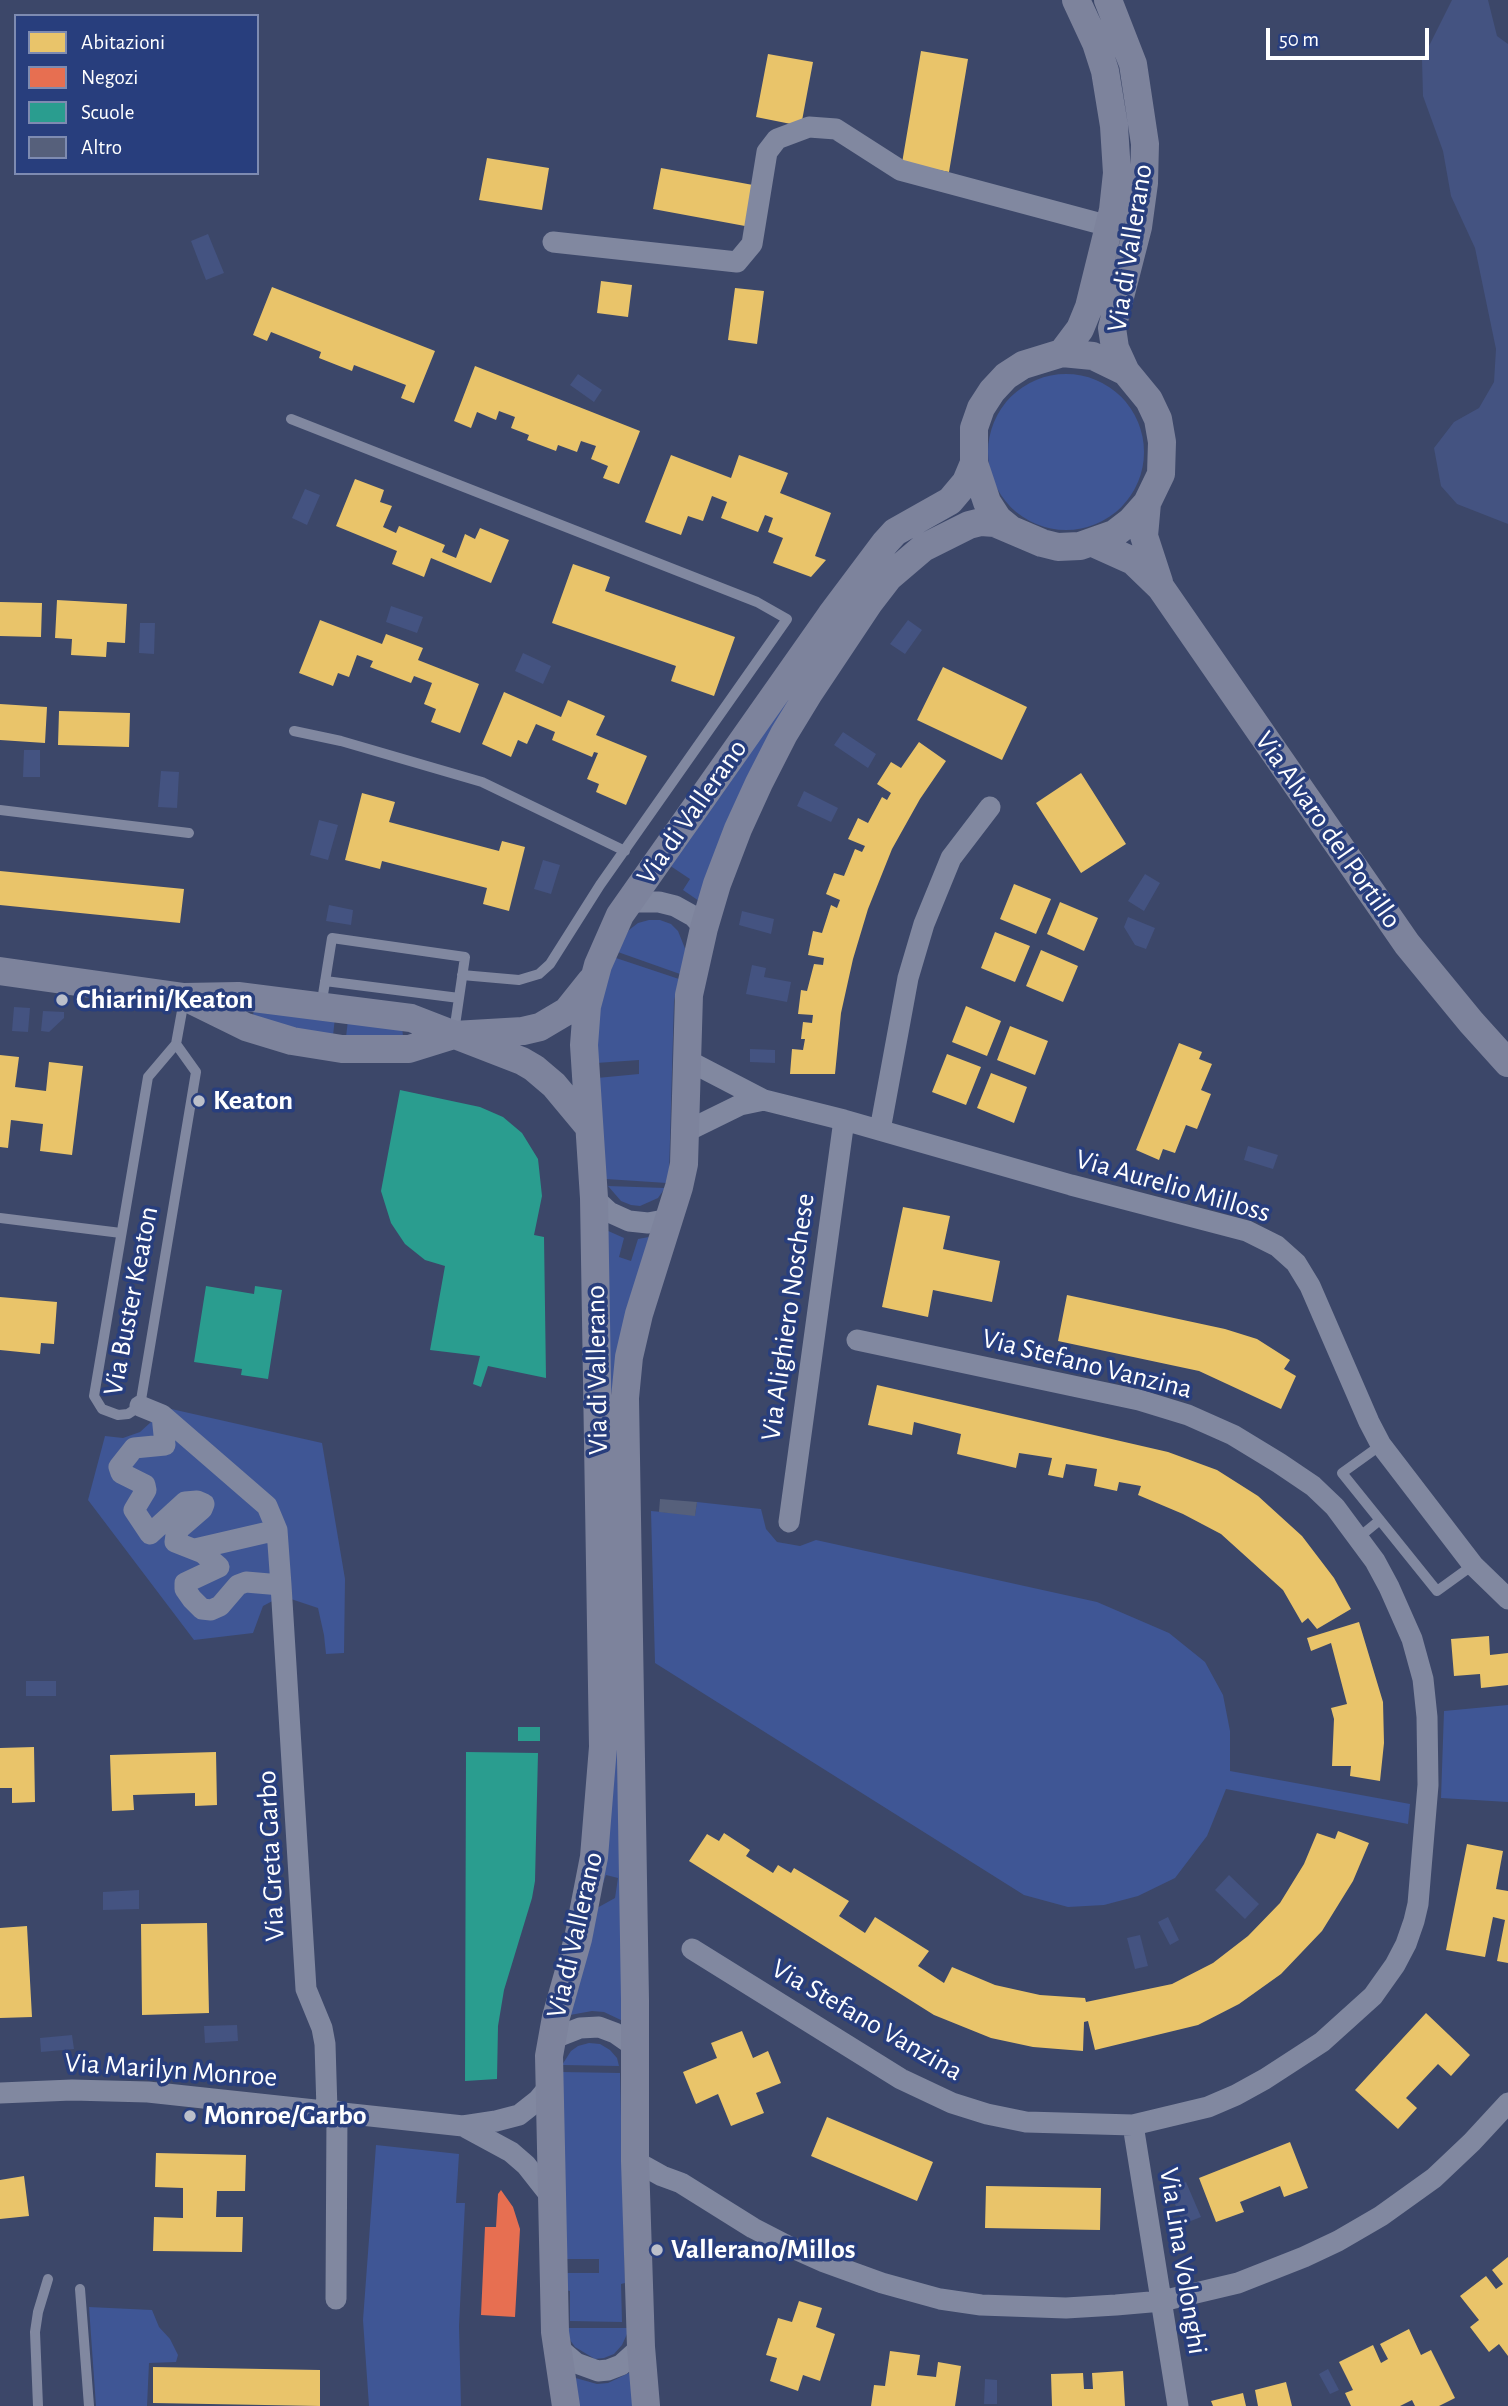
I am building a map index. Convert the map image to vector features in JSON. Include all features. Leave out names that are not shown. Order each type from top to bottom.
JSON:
[{"type":"street","name":"Via di Vallerano","points":[[1062,353],[1075,338],[1085,317],[1109,226],[1117,173],[1114,126],[1102,61],[1076,0]]},
{"type":"street","name":"Via di Vallerano","points":[[646,2406],[640,2347],[635,2161],[625,1398],[629,1357],[639,1314],[684,1164],[689,995],[704,928],[734,840],[771,758],[809,693],[869,603],[905,562],[943,536],[981,522],[995,523],[1035,541],[1058,547],[1093,543],[1123,528],[1147,503],[1161,474],[1163,442],[1154,409],[1126,372],[1115,348],[1112,328],[1138,227],[1144,183],[1145,144],[1133,64],[1108,0]]},
{"type":"street","points":[[553,242],[737,262],[752,244],[767,152],[777,139],[809,127],[836,130],[900,170],[1109,226]]},
{"type":"street","name":"Via di Vallerano","points":[[1009,528],[998,519],[987,502],[974,463],[974,428],[981,408],[992,391],[1006,376],[1023,365],[1062,353],[1093,356],[1126,372]]},
{"type":"street","name":"Via di Vallerano","points":[[566,2406],[556,2346],[548,2088],[552,2039],[578,1939],[592,1870],[602,1762],[603,1664],[594,1198],[584,1033],[587,1006],[594,976],[609,936],[629,902],[873,558],[895,532],[950,500],[966,481],[974,463]]},
{"type":"street","name":"Via Alvaro del Portillo","points":[[1147,503],[1144,537],[1161,587]]},
{"type":"street","name":"Via Alvaro del Portillo","points":[[1093,543],[1133,561],[1161,587],[1407,944],[1508,1063]]},
{"type":"street","points":[[880,1130],[908,978],[924,924],[951,858],[990,807]]},
{"type":"street","points":[[629,902],[659,902],[675,906],[693,916],[704,928]]},
{"type":"street","points":[[0,971],[184,997],[213,995],[292,1041],[342,1049],[412,1034],[454,1035],[523,1031],[547,1025],[567,1011],[594,976]]},
{"type":"street","points":[[246,1012],[323,994],[412,1034]]},
{"type":"street","points":[[454,1035],[534,1068],[554,1084],[589,1127]]},
{"type":"street","name":"Via Aurelio Milloss","points":[[687,1060],[764,1100],[1247,1231],[1277,1245],[1296,1263],[1310,1286],[1381,1445],[1474,1564],[1508,1599]]},
{"type":"street","points":[[685,1132],[740,1105],[764,1100]]},
{"type":"street","name":"Via Alighiero Noschese","points":[[789,1522],[844,1120]]},
{"type":"street","points":[[594,1198],[609,1212],[629,1222],[648,1223],[669,1219]]},
{"type":"street","name":"Via Stefano Vanzina","points":[[692,1949],[901,2079],[952,2103],[1026,2122],[1133,2125],[1208,2107],[1265,2080],[1293,2062],[1322,2042],[1373,1996],[1395,1965],[1410,1935],[1418,1904],[1427,1808],[1425,1693],[1415,1650],[1401,1612],[1375,1561],[1335,1507],[1303,1479],[1233,1436],[1188,1415],[1139,1400],[857,1340]]},
{"type":"street","points":[[140,1406],[162,1415],[267,1506],[277,1530],[195,1549]]},
{"type":"street","points":[[162,1415],[165,1445],[135,1448],[119,1466],[121,1473],[145,1485],[146,1490],[134,1510],[150,1534],[185,1502],[204,1504],[202,1509],[180,1528],[175,1542],[210,1557],[219,1567],[185,1583],[185,1589],[202,1609],[211,1610],[220,1606],[238,1585],[246,1582],[281,1590]]},
{"type":"street","name":"Via Greta Garbo","points":[[277,1530],[306,1989],[322,2028],[332,2110]]},
{"type":"street","points":[[552,2039],[580,2028],[599,2027],[615,2033],[635,2047]]},
{"type":"street","name":"Via Marilyn Monroe","points":[[0,2093],[50,2090],[128,2091],[332,2110],[463,2126],[519,2115],[548,2088]]},
{"type":"street","points":[[635,2161],[681,2183],[753,2228],[786,2245],[863,2277],[960,2302],[1024,2308],[1066,2308],[1162,2301],[1200,2294],[1270,2272],[1304,2258],[1364,2227],[1434,2178],[1508,2103]]},
{"type":"street","points":[[332,2110],[336,2300]]},
{"type":"street","name":"Via Lina Volonghi","points":[[1133,2125],[1178,2406]]},
{"type":"street","name":"Via Marilyn Monroe","points":[[463,2126],[511,2152],[526,2165],[552,2198]]},
{"type":"street","points":[[556,2346],[576,2363],[598,2371],[621,2365],[640,2347]]},
{"type":"lane","points":[[291,419],[757,602],[787,619],[545,969],[519,980],[462,975]]},
{"type":"lane","points":[[294,730],[482,782],[625,850]]},
{"type":"lane","points":[[0,810],[189,833]]},
{"type":"lane","points":[[454,1035],[465,957],[332,938],[323,994],[459,998]]},
{"type":"lane","points":[[176,1044],[184,997]]},
{"type":"lane","name":"Via Buster Keaton","points":[[176,1044],[195,1072],[140,1406],[128,1414],[118,1415],[103,1409],[94,1396],[148,1077],[176,1044]]},
{"type":"lane","points":[[0,1218],[121,1233]]},
{"type":"lane","points":[[1381,1445],[1342,1473],[1437,1591],[1474,1564]]},
{"type":"lane","points":[[1358,1538],[1380,1520]]},
{"type":"lane","points":[[38,2406],[35,2332],[48,2279]]},
{"type":"lane","points":[[80,2289],[89,2406]]},
{"type":"shaded area","points":[[1452,0],[1488,0],[1497,36],[1508,44],[1508,524],[1457,504],[1441,486],[1434,448],[1454,422],[1479,408],[1494,382],[1496,349],[1475,248],[1451,196],[1443,151],[1423,96],[1422,60]]},
{"type":"shaded area","points":[[208,234],[224,273],[206,280],[191,241]]},
{"type":"shaded area","points":[[578,374],[602,390],[594,402],[570,385]]},
{"type":"shaded area","points":[[1066,374],[1096,380],[1121,397],[1138,422],[1144,452],[1138,482],[1121,507],[1096,524],[1066,530],[1036,524],[1011,507],[994,482],[988,452],[994,422],[1011,397],[1036,380]]},
{"type":"shaded area","points":[[305,489],[320,495],[307,525],[292,518]]},
{"type":"shaded area","points":[[391,606],[423,617],[417,633],[386,622]]},
{"type":"shaded area","points":[[908,620],[922,630],[905,654],[890,644]]},
{"type":"shaded area","points":[[140,623],[155,623],[154,654],[139,653]]},
{"type":"shaded area","points":[[523,653],[551,666],[543,684],[515,671]]},
{"type":"shaded area","points":[[787,698],[789,701],[699,901],[683,890],[690,879],[669,865]]},
{"type":"shaded area","points":[[843,732],[876,754],[868,768],[834,745]]},
{"type":"shaded area","points":[[24,750],[40,750],[40,777],[23,777]]},
{"type":"shaded area","points":[[161,771],[179,772],[177,808],[158,807]]},
{"type":"shaded area","points":[[804,791],[838,808],[831,822],[797,806]]},
{"type":"shaded area","points":[[319,820],[338,825],[328,860],[310,855]]},
{"type":"shaded area","points":[[543,860],[560,865],[551,894],[534,889]]},
{"type":"shaded area","points":[[1145,874],[1160,883],[1144,911],[1128,901]]},
{"type":"shaded area","points":[[329,905],[353,910],[351,925],[326,921]]},
{"type":"shaded area","points":[[742,911],[774,919],[771,934],[739,925]]},
{"type":"shaded area","points":[[1128,917],[1155,928],[1146,949],[1135,945],[1124,927]]},
{"type":"shaded area","points":[[649,920],[671,924],[678,931],[686,951],[680,974],[615,951],[629,930],[638,923]]},
{"type":"shaded area","points":[[613,957],[679,979],[674,1001],[667,1183],[606,1179],[597,1078],[639,1074],[639,1060],[596,1063],[600,1005]]},
{"type":"shaded area","points":[[752,965],[766,968],[764,977],[791,982],[787,1002],[746,994]]},
{"type":"shaded area","points":[[14,1007],[30,1008],[28,1032],[12,1031]]},
{"type":"shaded area","points":[[254,1009],[335,1017],[333,1036],[297,1030],[253,1016]]},
{"type":"shaded area","points":[[43,1011],[64,1012],[64,1018],[49,1032],[41,1031]]},
{"type":"shaded area","points":[[348,1020],[402,1027],[403,1036],[346,1037]]},
{"type":"shaded area","points":[[750,1049],[775,1050],[775,1063],[750,1062]]},
{"type":"shaded area","points":[[1248,1146],[1278,1155],[1273,1169],[1244,1160]]},
{"type":"shaded area","points":[[608,1186],[665,1188],[658,1198],[640,1206],[621,1201]]},
{"type":"shaded area","points":[[606,1230],[624,1238],[619,1257],[631,1261],[638,1239],[649,1237],[611,1394]]},
{"type":"shaded area","points":[[158,1406],[322,1443],[345,1579],[344,1653],[326,1654],[318,1608],[282,1596],[263,1606],[253,1633],[194,1640],[88,1500],[105,1436],[123,1438],[140,1432],[158,1412]]},
{"type":"shaded area","points":[[697,1502],[761,1509],[766,1529],[777,1542],[800,1546],[816,1540],[1097,1602],[1169,1633],[1205,1662],[1223,1695],[1230,1731],[1230,1771],[1410,1804],[1408,1824],[1226,1789],[1207,1836],[1175,1878],[1138,1896],[1104,1905],[1068,1907],[1024,1895],[655,1663],[651,1511],[695,1515]]},
{"type":"shaded area","points":[[26,1681],[56,1681],[56,1696],[26,1696]]},
{"type":"shaded area","points":[[1508,1705],[1508,1802],[1441,1798],[1444,1711]]},
{"type":"shaded area","points":[[617,1745],[623,2021],[604,2012],[570,2015],[597,1908],[615,1898],[618,1878],[606,1875],[600,1892]]},
{"type":"shaded area","points":[[1229,1875],[1259,1904],[1245,1919],[1215,1890]]},
{"type":"shaded area","points":[[139,1890],[139,1909],[103,1910],[103,1892]]},
{"type":"shaded area","points":[[1168,1917],[1179,1940],[1170,1945],[1158,1922]]},
{"type":"shaded area","points":[[1140,1935],[1148,1966],[1135,1969],[1127,1938]]},
{"type":"shaded area","points":[[237,2025],[238,2041],[205,2043],[204,2026]]},
{"type":"shaded area","points":[[72,2035],[74,2049],[41,2052],[40,2038]]},
{"type":"shaded area","points":[[589,2043],[600,2044],[610,2050],[617,2058],[619,2066],[562,2065],[571,2051]]},
{"type":"shaded area","points":[[561,2072],[620,2073],[625,2283],[621,2284],[622,2322],[570,2321],[570,2291],[566,2290],[566,2273],[599,2273],[599,2259],[566,2259]]},
{"type":"shaded area","points":[[376,2145],[459,2154],[456,2203],[465,2203],[459,2326],[461,2406],[369,2406],[363,2320]]},
{"type":"shaded area","points":[[1186,2182],[1201,2217],[1183,2224],[1169,2189]]},
{"type":"shaded area","points":[[89,2307],[152,2310],[159,2327],[170,2339],[178,2355],[176,2362],[149,2363],[147,2406],[96,2406]]},
{"type":"shaded area","points":[[566,2328],[627,2328],[627,2334],[614,2354],[595,2359],[575,2347]]},
{"type":"shaded area","points":[[1328,2369],[1339,2390],[1330,2394],[1319,2374]]},
{"type":"shaded area","points":[[631,2372],[633,2406],[578,2406],[572,2377],[597,2384],[608,2383]]},
{"type":"shaded area","points":[[985,2379],[997,2380],[997,2404],[984,2404]]},
{"type":"building: Abitazioni","points":[[921,51],[968,59],[949,172],[902,163]]},
{"type":"building: Abitazioni","points":[[768,54],[813,62],[801,126],[756,117]]},
{"type":"building: Abitazioni","points":[[487,158],[549,168],[542,210],[479,200]]},
{"type":"building: Abitazioni","points":[[661,168],[753,185],[745,226],[653,209]]},
{"type":"building: Abitazioni","points":[[601,281],[632,285],[628,317],[597,313]]},
{"type":"building: Abitazioni","points":[[272,287],[435,351],[414,403],[401,398],[406,385],[354,365],[352,371],[319,358],[321,352],[271,332],[267,341],[253,335]]},
{"type":"building: Abitazioni","points":[[735,288],[764,291],[757,344],[728,340]]},
{"type":"building: Abitazioni","points":[[475,366],[640,431],[619,484],[603,478],[608,466],[591,459],[596,446],[581,441],[577,452],[558,445],[556,451],[527,440],[529,435],[511,428],[515,417],[499,411],[496,420],[477,412],[471,428],[454,421]]},
{"type":"building: Abitazioni","points":[[671,455],[731,478],[739,455],[788,473],[780,493],[831,513],[815,556],[826,560],[811,577],[773,563],[783,538],[768,532],[773,518],[765,515],[758,532],[721,518],[727,502],[712,496],[703,521],[688,516],[681,535],[645,522]]},
{"type":"building: Abitazioni","points":[[355,479],[384,490],[380,502],[392,506],[383,527],[396,533],[399,526],[445,545],[442,552],[456,558],[465,534],[475,539],[480,528],[509,540],[491,583],[431,558],[424,577],[392,564],[397,551],[336,526]]},
{"type":"building: Abitazioni","points":[[573,564],[610,577],[605,591],[735,637],[714,696],[671,681],[676,666],[552,623]]},
{"type":"building: Abitazioni","points":[[57,600],[127,604],[125,643],[107,642],[106,657],[71,655],[72,639],[55,638]]},
{"type":"building: Abitazioni","points":[[0,602],[42,603],[41,637],[0,636]]},
{"type":"building: Abitazioni","points":[[320,620],[382,644],[386,634],[423,648],[418,660],[479,684],[460,733],[431,722],[436,709],[424,704],[432,683],[414,676],[411,683],[370,667],[373,661],[357,655],[349,677],[338,673],[333,686],[299,673]]},
{"type":"building: Abitazioni","points":[[943,667],[1027,707],[1002,760],[917,720]]},
{"type":"building: Abitazioni","points":[[504,692],[561,717],[568,700],[605,716],[596,735],[647,756],[626,805],[596,792],[599,784],[587,779],[598,753],[594,752],[592,757],[552,740],[555,732],[536,724],[527,744],[518,740],[511,757],[482,744]]},
{"type":"building: Abitazioni","points":[[0,704],[47,707],[45,743],[0,740]]},
{"type":"building: Abitazioni","points":[[59,711],[130,713],[129,747],[58,745]]},
{"type":"building: Abitazioni","points":[[919,742],[946,761],[920,799],[892,849],[868,909],[841,1013],[835,1074],[790,1074],[792,1049],[803,1050],[803,1022],[812,1023],[813,1015],[798,1014],[801,990],[807,991],[814,964],[823,965],[824,958],[808,955],[813,931],[822,933],[831,905],[837,908],[840,900],[826,894],[834,873],[844,876],[855,849],[862,852],[865,846],[848,839],[858,818],[868,823],[882,797],[887,800],[891,793],[877,784],[891,762],[901,768]]},
{"type":"building: Abitazioni","points":[[1081,773],[1126,844],[1081,873],[1036,803]]},
{"type":"building: Abitazioni","points":[[362,793],[395,802],[389,822],[499,851],[502,841],[525,847],[509,911],[483,904],[487,888],[382,861],[380,869],[345,860]]},
{"type":"building: Abitazioni","points":[[0,871],[184,889],[180,923],[0,905]]},
{"type":"building: Abitazioni","points":[[1014,884],[1051,899],[1036,934],[1000,919]]},
{"type":"building: Abitazioni","points":[[1060,902],[1098,918],[1084,951],[1047,934]]},
{"type":"building: Abitazioni","points":[[995,932],[1030,946],[1015,982],[981,968]]},
{"type":"building: Abitazioni","points":[[1041,950],[1078,966],[1063,1002],[1026,986]]},
{"type":"building: Abitazioni","points":[[966,1006],[1001,1021],[987,1056],[952,1042]]},
{"type":"building: Abitazioni","points":[[1010,1026],[1048,1041],[1035,1075],[997,1060]]},
{"type":"building: Abitazioni","points":[[1179,1043],[1202,1052],[1199,1059],[1212,1064],[1201,1090],[1211,1094],[1197,1129],[1186,1125],[1175,1153],[1163,1149],[1159,1160],[1136,1150]]},
{"type":"building: Abitazioni","points":[[947,1054],[981,1067],[966,1105],[932,1092]]},
{"type":"building: Abitazioni","points":[[0,1055],[19,1057],[15,1087],[46,1091],[49,1062],[83,1066],[72,1155],[40,1151],[43,1124],[11,1120],[8,1148],[0,1147]]},
{"type":"building: Abitazioni","points":[[991,1073],[1027,1087],[1014,1123],[977,1108]]},
{"type":"building: Abitazioni","points":[[903,1207],[950,1216],[943,1249],[1000,1261],[992,1302],[933,1290],[928,1317],[882,1307]]},
{"type":"building: Abitazioni","points":[[1067,1295],[1225,1329],[1257,1339],[1290,1360],[1284,1369],[1296,1376],[1281,1409],[1199,1371],[1058,1341]]},
{"type":"building: Abitazioni","points":[[0,1297],[57,1302],[54,1344],[41,1343],[40,1354],[0,1350]]},
{"type":"building: Abitazioni","points":[[877,1385],[1168,1452],[1217,1470],[1258,1496],[1302,1536],[1334,1578],[1351,1609],[1317,1629],[1308,1618],[1302,1623],[1283,1590],[1221,1534],[1138,1495],[1141,1486],[1119,1482],[1117,1491],[1094,1486],[1097,1469],[1066,1464],[1063,1478],[1048,1475],[1052,1458],[1019,1453],[1016,1468],[957,1454],[961,1434],[914,1422],[912,1435],[868,1425]]},
{"type":"building: Abitazioni","points":[[1359,1622],[1383,1702],[1384,1743],[1380,1781],[1350,1776],[1351,1766],[1332,1766],[1334,1719],[1331,1708],[1347,1704],[1331,1643],[1311,1651],[1307,1638]]},
{"type":"building: Abitazioni","points":[[1489,1636],[1490,1655],[1508,1653],[1508,1685],[1481,1688],[1480,1674],[1454,1676],[1451,1639]]},
{"type":"building: Abitazioni","points":[[34,1747],[35,1802],[12,1803],[12,1788],[0,1788],[0,1748]]},
{"type":"building: Abitazioni","points":[[216,1752],[217,1805],[195,1806],[195,1793],[133,1795],[134,1810],[112,1811],[110,1755]]},
{"type":"building: Abitazioni","points":[[1338,1831],[1369,1843],[1353,1881],[1322,1931],[1281,1974],[1239,2004],[1198,2025],[1095,2050],[1088,2021],[1084,2022],[1083,2051],[1033,2047],[991,2038],[934,2015],[689,1861],[707,1834],[719,1841],[724,1833],[750,1850],[746,1856],[773,1873],[778,1865],[791,1873],[794,1868],[849,1901],[839,1916],[865,1933],[875,1917],[929,1951],[918,1966],[944,1983],[952,1967],[995,1985],[1040,1995],[1085,1998],[1086,2002],[1172,1984],[1213,1963],[1248,1936],[1280,1903],[1304,1864],[1317,1833],[1335,1839]]},
{"type":"building: Abitazioni","points":[[1467,1844],[1503,1851],[1496,1889],[1508,1891],[1508,1963],[1497,1961],[1505,1920],[1493,1917],[1485,1957],[1446,1950]]},
{"type":"building: Abitazioni","points":[[207,1923],[209,2013],[142,2015],[141,1924]]},
{"type":"building: Abitazioni","points":[[27,1926],[32,2017],[0,2018],[0,1928]]},
{"type":"building: Abitazioni","points":[[1426,2013],[1470,2055],[1451,2076],[1438,2064],[1406,2098],[1417,2108],[1398,2129],[1355,2090]]},
{"type":"building: Abitazioni","points":[[742,2031],[753,2058],[768,2051],[781,2083],[756,2093],[764,2113],[731,2126],[718,2094],[696,2104],[683,2072],[717,2058],[711,2043]]},
{"type":"building: Abitazioni","points":[[827,2117],[933,2162],[917,2201],[811,2156]]},
{"type":"building: Abitazioni","points":[[1290,2142],[1308,2188],[1284,2197],[1280,2186],[1240,2202],[1244,2212],[1216,2222],[1199,2178]]},
{"type":"building: Abitazioni","points":[[156,2153],[246,2155],[245,2191],[217,2191],[216,2217],[243,2217],[242,2252],[153,2251],[154,2217],[183,2218],[183,2188],[155,2187]]},
{"type":"building: Abitazioni","points":[[24,2176],[29,2216],[0,2219],[0,2180]]},
{"type":"building: Abitazioni","points":[[986,2186],[1101,2188],[1100,2230],[985,2228]]},
{"type":"building: Abitazioni","points":[[1508,2257],[1508,2356],[1499,2344],[1489,2352],[1470,2327],[1479,2320],[1460,2296],[1486,2276],[1496,2289],[1503,2284],[1492,2270]]},
{"type":"building: Abitazioni","points":[[799,2301],[822,2308],[816,2327],[835,2334],[820,2381],[803,2375],[798,2391],[770,2381],[777,2358],[766,2355],[778,2318],[792,2322]]},
{"type":"building: Abitazioni","points":[[1409,2329],[1421,2355],[1431,2350],[1455,2398],[1439,2406],[1415,2406],[1412,2400],[1400,2406],[1351,2406],[1345,2393],[1353,2390],[1339,2362],[1373,2345],[1381,2363],[1388,2359],[1380,2344]]},
{"type":"building: Abitazioni","points":[[890,2351],[920,2355],[917,2375],[936,2377],[938,2362],[961,2366],[955,2406],[871,2406],[874,2385],[885,2386]]},
{"type":"building: Abitazioni","points":[[153,2367],[320,2370],[320,2406],[153,2403]]},
{"type":"building: Abitazioni","points":[[1123,2371],[1125,2406],[1052,2406],[1051,2374],[1083,2373],[1084,2389],[1093,2389],[1092,2373]]},
{"type":"building: Abitazioni","points":[[1286,2382],[1292,2406],[1258,2406],[1255,2390]]},
{"type":"building: Abitazioni","points":[[1243,2393],[1246,2406],[1213,2406],[1211,2401]]},
{"type":"building: Negozi","points":[[501,2190],[513,2207],[520,2229],[515,2317],[481,2315],[485,2227],[496,2227],[498,2194]]},
{"type":"building: Scuole","points":[[400,1090],[480,1107],[503,1117],[522,1133],[538,1159],[542,1196],[534,1235],[544,1237],[546,1378],[488,1366],[481,1387],[473,1384],[480,1356],[430,1350],[445,1266],[425,1260],[405,1244],[391,1223],[381,1191]]},
{"type":"building: Scuole","points":[[206,1286],[254,1294],[255,1286],[282,1290],[268,1379],[241,1375],[242,1369],[194,1362]]},
{"type":"building: Scuole","points":[[518,1727],[540,1727],[540,1741],[518,1741]]},
{"type":"building: Scuole","points":[[466,1752],[538,1753],[535,1881],[504,1990],[498,2026],[497,2079],[465,2081]]},
{"type":"building: Altro","points":[[660,1499],[697,1502],[695,1516],[659,1512]]},
{"type":"place","name":"Chiarini/Keaton","points":[[62,1000]]},
{"type":"place","name":"Keaton","points":[[199,1101]]},
{"type":"place","name":"Monroe/Garbo","points":[[190,2116]]},
{"type":"place","name":"Vallerano/Millos","points":[[657,2250]]}]
